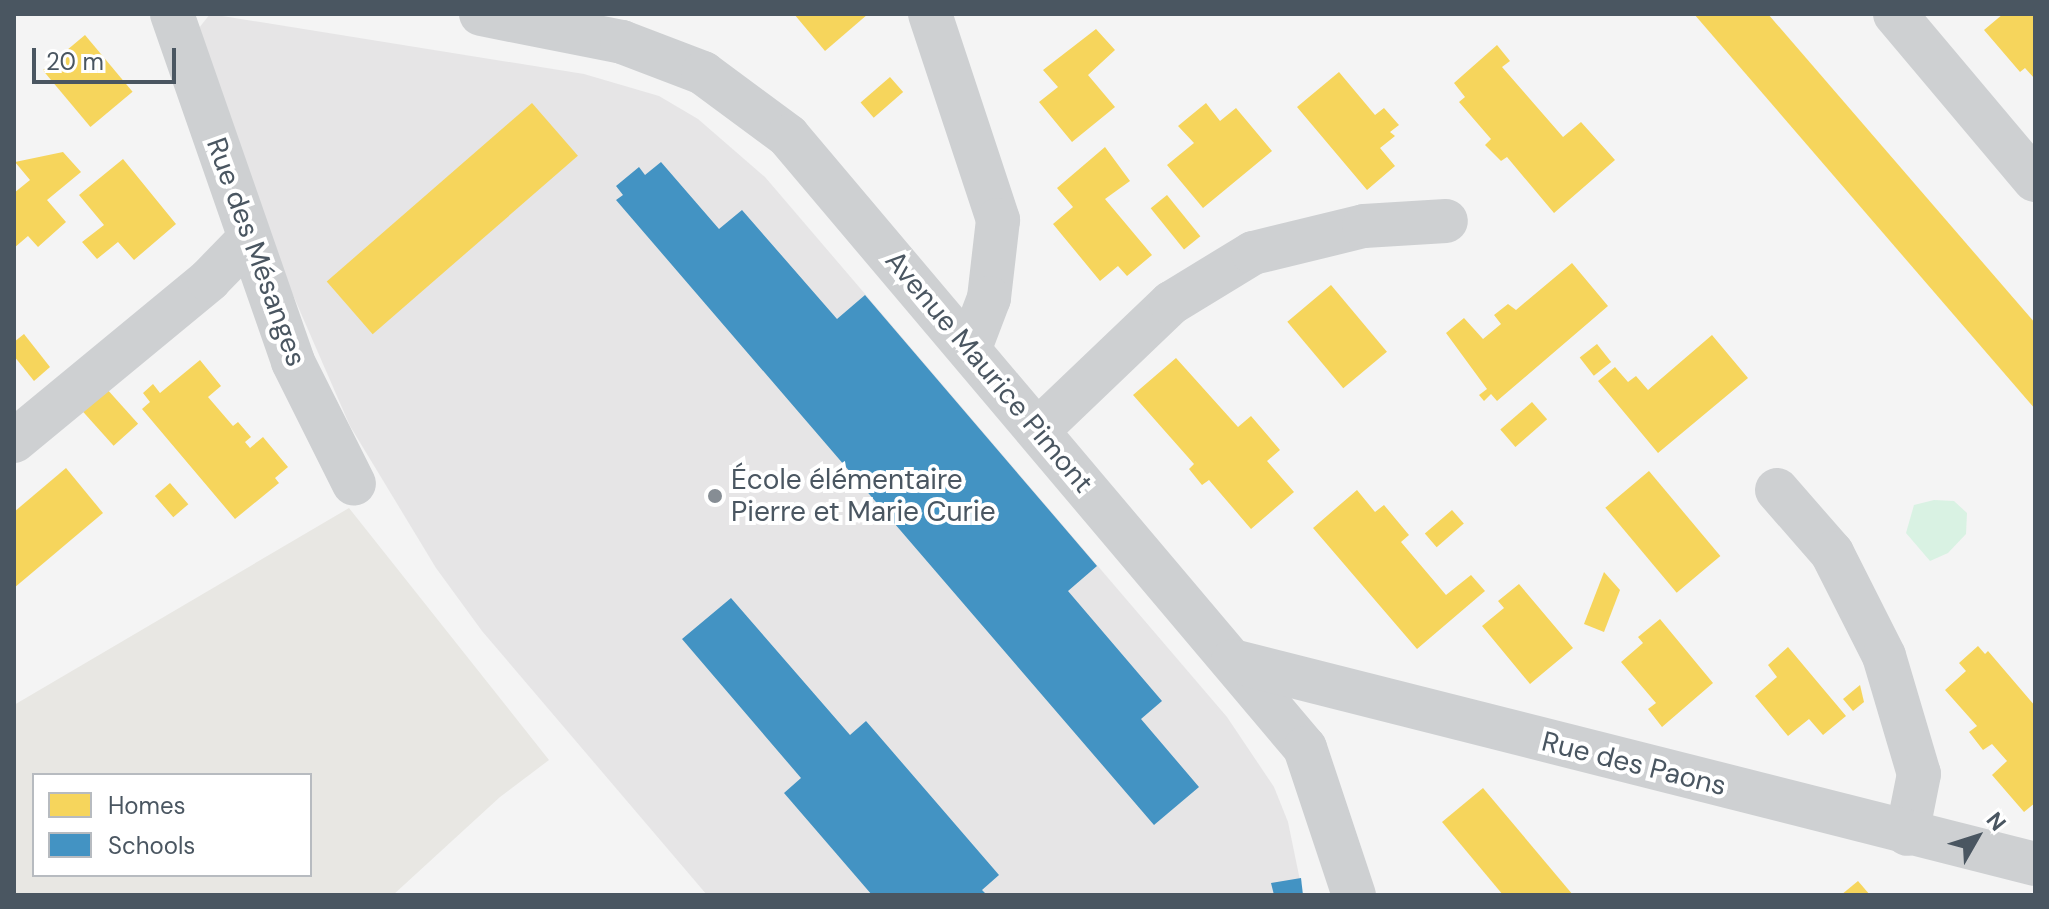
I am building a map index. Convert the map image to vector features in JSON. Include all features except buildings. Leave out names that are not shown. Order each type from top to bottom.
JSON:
[{"type":"street","name":"Rue des Mésanges","points":[[172,14],[293,362],[354,484]]},
{"type":"street","name":"Avenue Maurice Pimont","points":[[481,14],[622,42],[703,73],[788,136],[1305,748],[1354,895]]},
{"type":"street","points":[[930,14],[998,220],[989,298],[970,348]]},
{"type":"street","points":[[1895,14],[2035,180]]},
{"type":"street","points":[[1038,430],[1171,303],[1253,253],[1364,226],[1446,221]]},
{"type":"street","points":[[14,441],[209,280],[249,239]]},
{"type":"street","points":[[1777,490],[1832,553],[1884,656],[1919,774],[1907,834]]},
{"type":"street","name":"Rue des Paons","points":[[1233,661],[2035,864]]},
{"type":"shaded area","name":"École élémentaire Pierre et Marie Curie","points":[[210,14],[584,74],[659,96],[698,119],[765,177],[1227,717],[1274,787],[1288,822],[1303,895],[707,895],[482,631],[436,568],[350,426],[283,272],[199,28]]},
{"type":"shaded area","points":[[349,508],[549,760],[500,797],[393,895],[14,895],[14,705]]},
{"type":"green space","points":[[1934,500],[1954,501],[1967,513],[1966,534],[1948,553],[1930,561],[1906,533],[1914,505]]},
{"type":"place","name":"École élémentaire Pierre et Marie Curie","points":[[715,496]]}]
